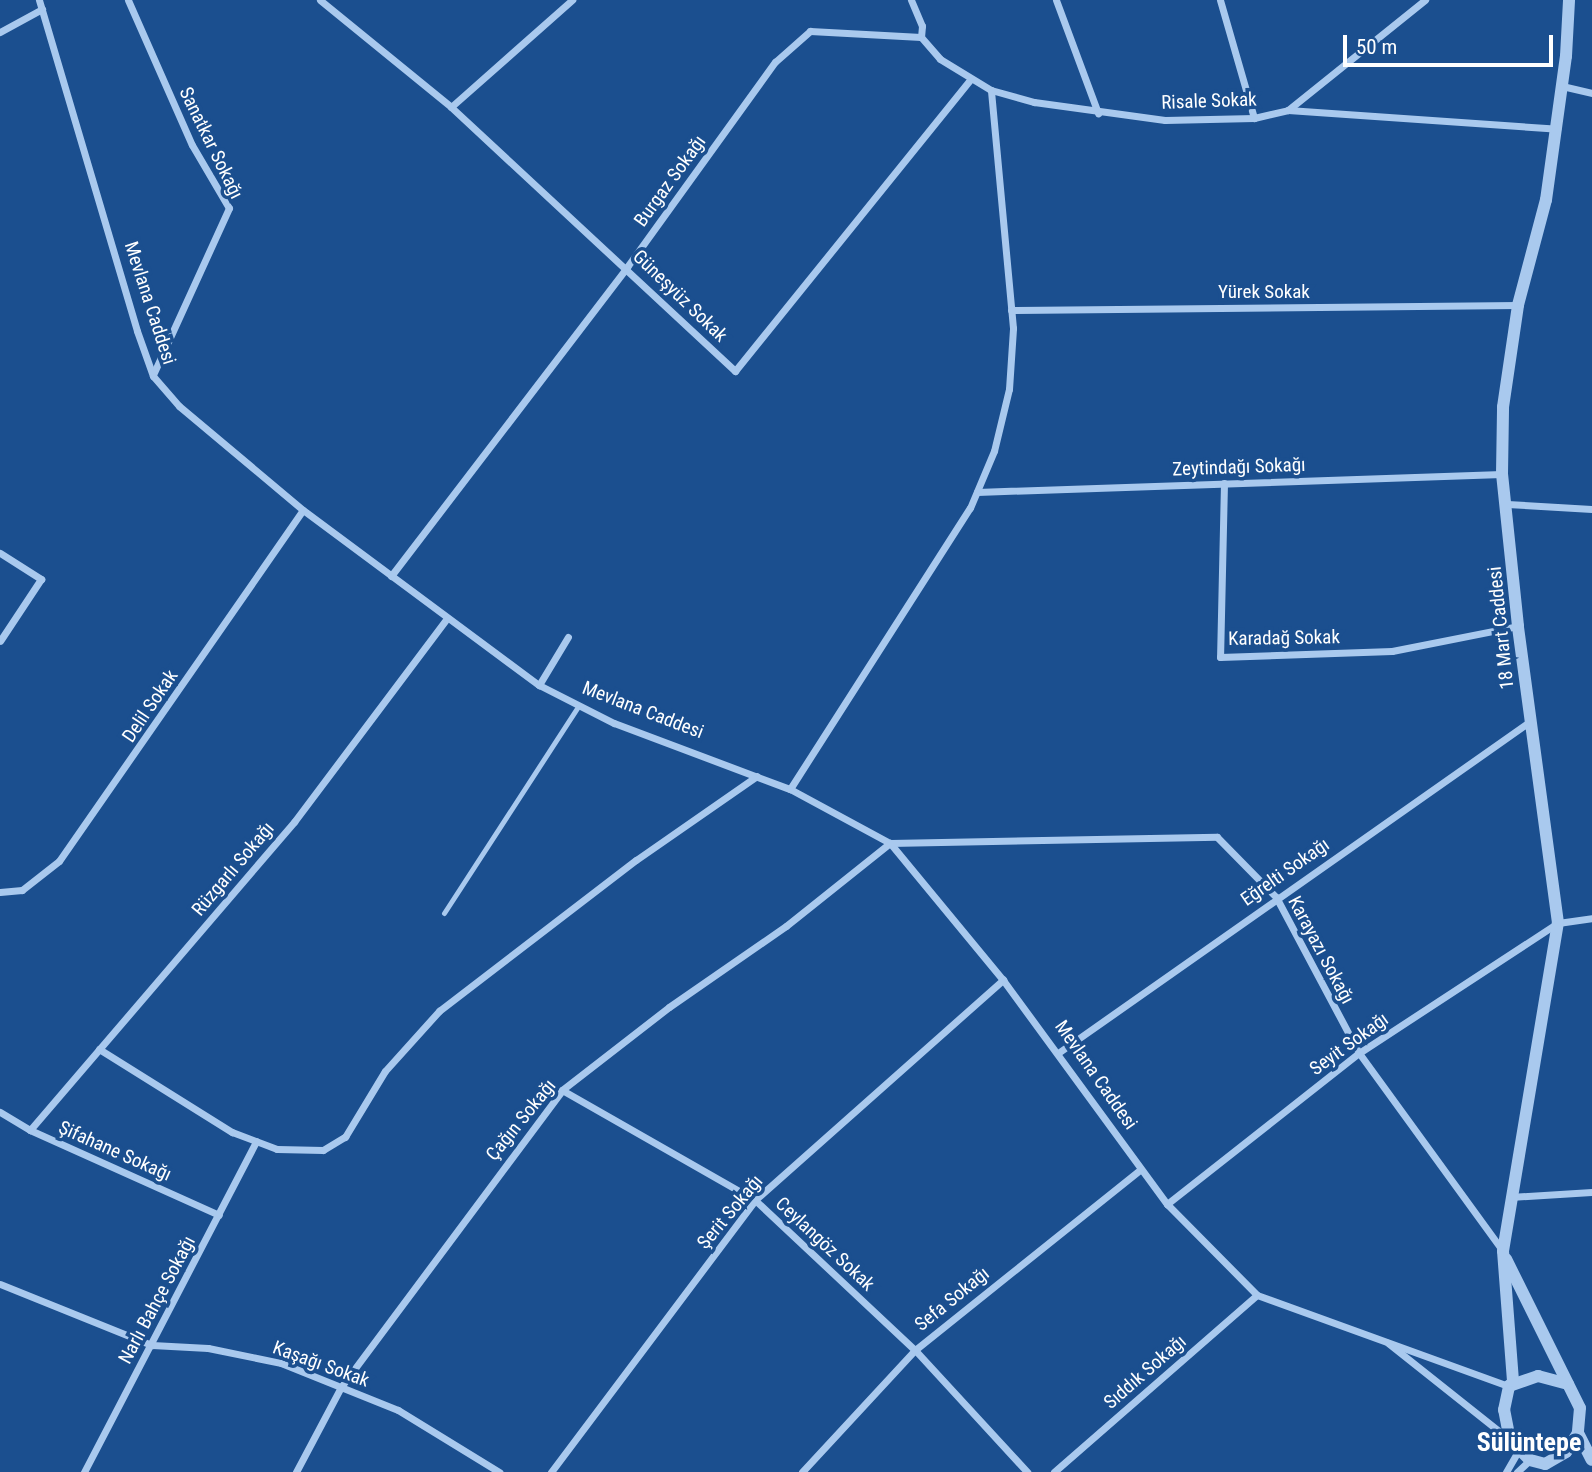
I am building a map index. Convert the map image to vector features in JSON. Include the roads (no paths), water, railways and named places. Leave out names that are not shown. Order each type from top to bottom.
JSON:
[{"type":"street","name":"Mevlana Caddesi","points":[[39,0],[153,376],[179,407],[303,510],[539,685],[578,708],[790,789],[890,843],[1003,981],[1167,1204],[1257,1295],[1511,1383]]},
{"type":"street","name":"Sanatkar Sokağı","points":[[128,0],[192,145],[229,208],[153,376]]},
{"type":"street","name":"Güneşyüz Sokak","points":[[320,0],[451,107],[627,267],[735,371],[970,80]]},
{"type":"street","points":[[451,107],[572,0]]},
{"type":"street","points":[[911,0],[922,26],[920,37]]},
{"type":"street","points":[[1056,0],[1098,113]]},
{"type":"street","points":[[1220,0],[1254,118]]},
{"type":"street","name":"18 Mart Caddesi","points":[[1511,1383],[1503,1251],[1510,1197],[1559,923],[1518,626],[1502,474],[1503,407],[1518,305],[1546,200],[1558,129],[1569,0]]},
{"type":"street","points":[[1289,110],[1427,1]]},
{"type":"street","points":[[0,32],[42,9]]},
{"type":"street","name":"Burgaz Sokağı","points":[[391,576],[627,267],[775,62],[810,31],[920,37]]},
{"type":"street","name":"Risale Sokak","points":[[920,37],[970,80],[991,90],[1098,113],[1165,120],[1254,118],[1289,110],[1558,129]]},
{"type":"street","points":[[1562,86],[1592,93]]},
{"type":"street","points":[[790,789],[870,670],[977,492],[994,451],[1009,389],[1011,310],[991,90]]},
{"type":"street","name":"Yürek Sokak","points":[[1011,310],[1518,305]]},
{"type":"street","name":"Zeytindağı Sokağı","points":[[977,492],[1502,474]]},
{"type":"street","name":"Karadağ Sokak","points":[[1224,483],[1220,657],[1392,651],[1518,626]]},
{"type":"street","points":[[1507,504],[1592,509]]},
{"type":"street","name":"Delil Sokak","points":[[0,892],[22,890],[59,861],[303,510]]},
{"type":"street","points":[[0,554],[41,579],[0,641]]},
{"type":"street","name":"Rüzgarlı Sokağı","points":[[30,1130],[294,822],[447,618]]},
{"type":"street","points":[[539,685],[568,637]]},
{"type":"street","name":"Eğrelti Sokağı","points":[[1058,1053],[1276,897],[1532,720]]},
{"type":"street","points":[[99,1049],[232,1132],[277,1149],[323,1150],[345,1137],[385,1071],[439,1011],[636,860],[757,776]]},
{"type":"street","name":"Karayazı Sokağı","points":[[890,843],[1217,837],[1276,897],[1359,1053],[1503,1251]]},
{"type":"street","name":"Çağın Sokağı","points":[[296,1472],[341,1387],[562,1090],[669,1007],[786,926],[890,843]]},
{"type":"street","points":[[1559,923],[1592,918]]},
{"type":"street","name":"Seyit Sokağı","points":[[1167,1204],[1359,1053],[1559,923]]},
{"type":"street","name":"Şerit Sokağı","points":[[551,1472],[755,1200],[1003,981]]},
{"type":"street","name":"Ceylangöz Sokak","points":[[562,1090],[755,1200],[915,1350],[1027,1472]]},
{"type":"street","name":"Şifahane Sokağı","points":[[0,1112],[30,1130],[219,1215]]},
{"type":"street","name":"Narlı Bahçe Sokağı","points":[[84,1472],[256,1141]]},
{"type":"street","name":"Sefa Sokağı","points":[[802,1472],[915,1350],[1140,1170]]},
{"type":"street","points":[[1510,1197],[1592,1192]]},
{"type":"street","points":[[1503,1251],[1580,1408],[1578,1433],[1566,1452],[1548,1468],[1531,1460],[1514,1446]]},
{"type":"street","name":"Kaşağı Sokak","points":[[0,1284],[152,1345],[208,1348],[281,1363],[398,1410],[499,1472]]},
{"type":"street","name":"Sıddık Sokağı","points":[[1054,1472],[1257,1295]]},
{"type":"street","name":"Mevlana Caddesi","points":[[1382,1338],[1514,1446]]},
{"type":"street","points":[[1506,1472],[1514,1446],[1504,1410],[1511,1383],[1538,1376],[1568,1384]]},
{"type":"street","points":[[1578,1433],[1592,1461]]},
{"type":"street","points":[[1517,1472],[1531,1460]]},
{"type":"lane","points":[[443,913],[578,708]]},
{"type":"district","name":"Sülüntepe","points":[[1529,1443]]}]
